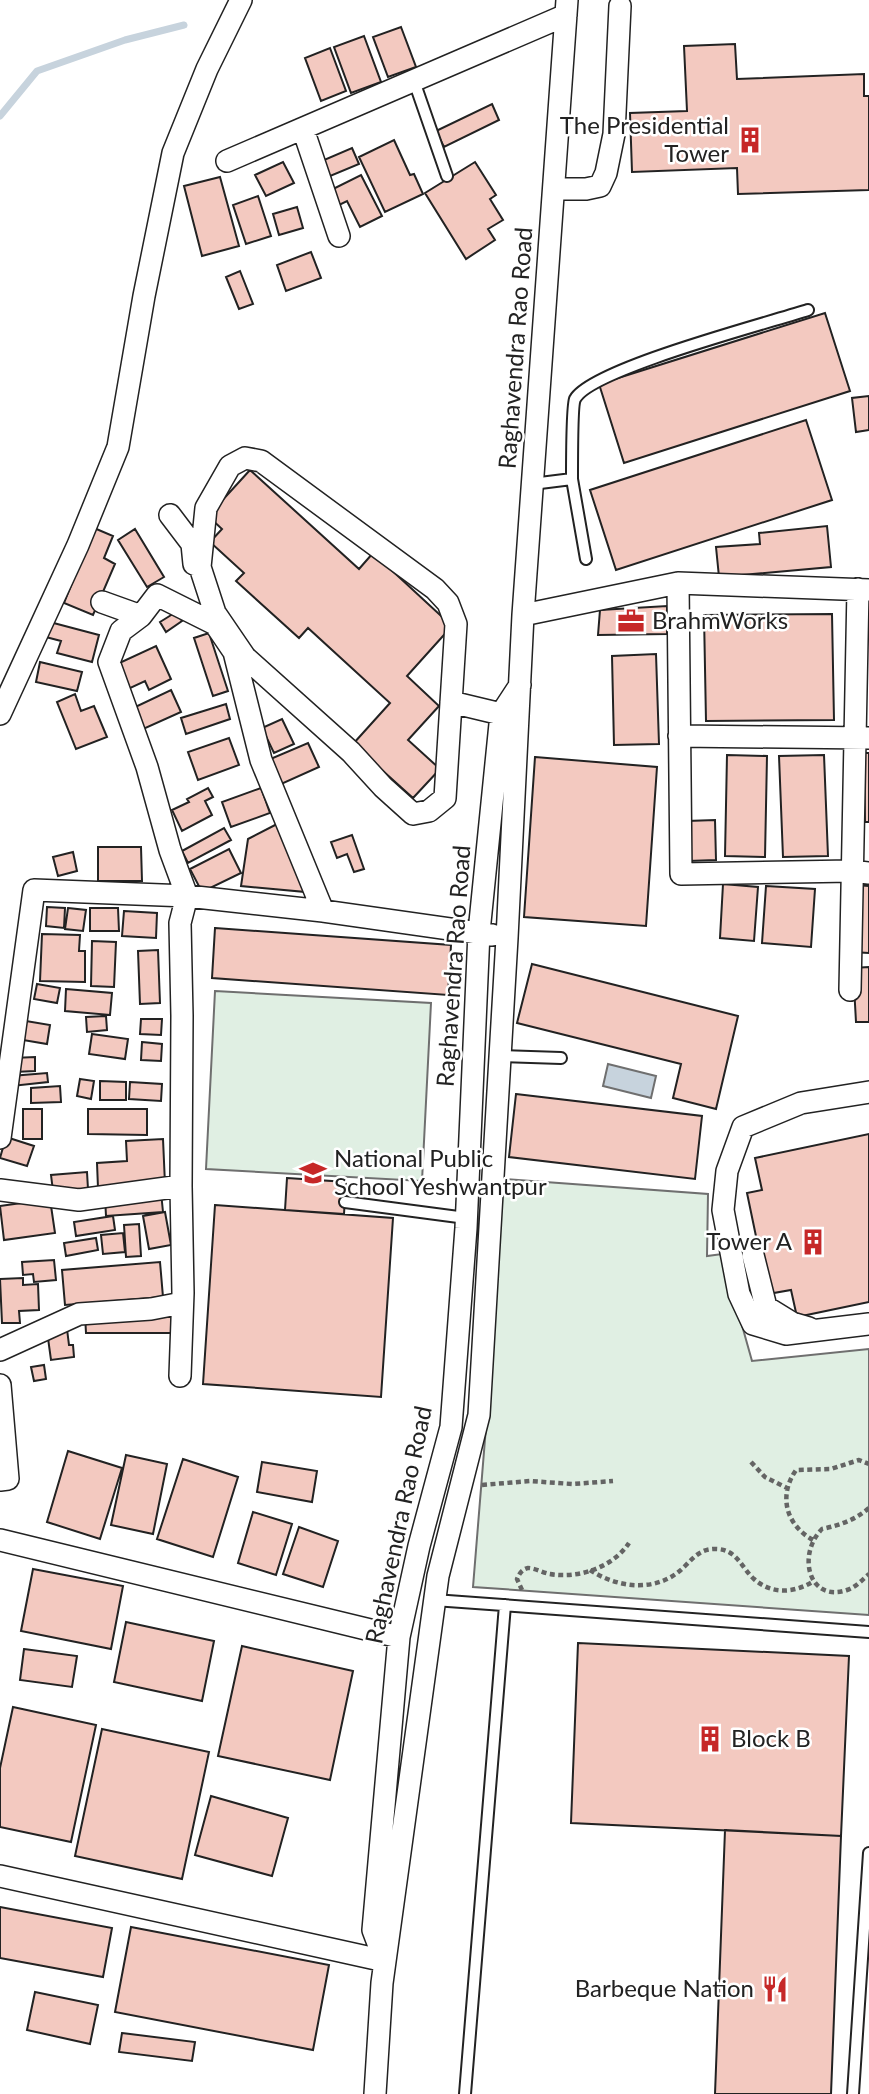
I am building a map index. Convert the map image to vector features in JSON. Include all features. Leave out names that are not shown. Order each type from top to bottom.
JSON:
[{"type":"street","points":[[0,714],[78,545],[118,447],[144,296],[173,153],[207,69],[240,0]]},
{"type":"street","points":[[554,189],[600,186],[606,173],[614,134],[620,6]]},
{"type":"street","points":[[227,162],[414,81],[567,8]]},
{"type":"street","name":"Raghavendra Rao Road","points":[[374,2094],[385,1961],[434,1600],[479,1415],[501,1056],[523,615],[567,8]]},
{"type":"street","points":[[303,129],[339,236]]},
{"type":"street","points":[[245,458],[261,461],[435,589],[448,603],[456,624],[451,702],[445,797],[429,811],[413,814],[383,787],[351,752],[245,657],[215,613],[200,567],[206,508],[230,466],[245,458]]},
{"type":"street","points":[[170,515],[192,544],[201,618]]},
{"type":"street","points":[[523,615],[678,583],[863,589],[860,872],[850,990]]},
{"type":"street","points":[[678,583],[681,874],[860,872]]},
{"type":"street","points":[[180,1376],[180,923],[187,896],[109,662],[121,631],[141,616],[157,595],[215,624],[234,652],[261,760],[323,911]]},
{"type":"street","points":[[102,602],[141,616]]},
{"type":"street","name":"Raghavendra Rao Road","points":[[385,1961],[373,1930],[399,1637],[419,1546],[452,1427],[466,1218],[479,932],[501,714],[520,684]]},
{"type":"street","points":[[451,702],[501,714]]},
{"type":"street","points":[[679,736],[862,738]]},
{"type":"street","points":[[0,1138],[34,890],[187,896],[323,911],[507,938]]},
{"type":"street","points":[[869,1092],[802,1103],[743,1127],[727,1171],[723,1210],[739,1294],[753,1324],[786,1334],[869,1324]]},
{"type":"street","points":[[0,1190],[79,1200],[181,1186]]},
{"type":"street","points":[[753,1255],[765,1307],[792,1323],[818,1330]]},
{"type":"street","points":[[0,1350],[79,1314],[151,1309],[182,1303]]},
{"type":"street","points":[[0,1385],[8,1479],[0,1480]]},
{"type":"street","points":[[0,1540],[399,1637]]},
{"type":"street","points":[[0,1876],[385,1961]]},
{"type":"lane","points":[[414,81],[447,176]]},
{"type":"lane","points":[[586,559],[572,479],[574,401],[584,388],[631,365],[808,310]]},
{"type":"lane","points":[[532,484],[572,479]]},
{"type":"lane","points":[[501,1056],[561,1058]]},
{"type":"lane","points":[[345,1202],[466,1218]]},
{"type":"lane","points":[[434,1600],[869,1632]]},
{"type":"lane","points":[[466,2094],[505,1605]]},
{"type":"lane","points":[[853,2094],[869,1853]]},
{"type":"path","points":[[813,1540],[790,1518],[786,1508],[787,1488],[796,1470],[831,1469],[859,1460],[869,1464]]},
{"type":"path","points":[[751,1462],[765,1477],[787,1488]]},
{"type":"path","points":[[460,1488],[530,1481],[572,1484],[613,1481]]},
{"type":"path","points":[[869,1508],[854,1519],[822,1529],[813,1540],[808,1553],[814,1581],[821,1589],[839,1592],[856,1586],[869,1574]]},
{"type":"path","points":[[529,1607],[517,1579],[524,1569],[530,1568],[552,1575],[575,1575],[615,1560],[629,1543]]},
{"type":"path","points":[[590,1570],[615,1583],[644,1586],[673,1576],[699,1553],[718,1549],[735,1555],[754,1578],[774,1590],[795,1590],[814,1581]]},
{"type":"green space","points":[[215,991],[431,1003],[422,1181],[206,1169]]},
{"type":"green space","points":[[503,1179],[708,1194],[707,1256],[722,1254],[752,1361],[869,1349],[869,1615],[473,1587]]},
{"type":"shaded area","points":[[608,1064],[656,1076],[651,1098],[603,1086]]},
{"type":"building","points":[[401,27],[416,67],[388,77],[373,37]]},
{"type":"building","points":[[364,36],[381,82],[351,93],[334,47]]},
{"type":"building","name":"The Presidential Tower","points":[[735,44],[737,79],[864,74],[864,96],[869,96],[869,190],[738,194],[737,168],[632,172],[630,113],[687,111],[684,46]]},
{"type":"building","points":[[330,48],[346,91],[321,101],[305,58]]},
{"type":"building","points":[[492,104],[499,120],[444,147],[436,131]]},
{"type":"building","points":[[394,140],[410,175],[414,174],[423,194],[385,212],[359,157]]},
{"type":"building","points":[[352,148],[359,164],[323,179],[317,163]]},
{"type":"building","points":[[283,162],[294,183],[266,196],[255,175]]},
{"type":"building","points":[[475,162],[496,195],[490,199],[503,220],[488,229],[495,240],[466,259],[425,193]]},
{"type":"building","points":[[361,175],[382,216],[360,227],[347,201],[333,208],[325,193]]},
{"type":"building","points":[[220,177],[239,246],[202,256],[184,186]]},
{"type":"building","points":[[258,196],[271,236],[246,244],[233,205]]},
{"type":"building","points":[[297,207],[303,228],[279,235],[273,214]]},
{"type":"building","points":[[311,252],[321,278],[286,291],[277,265]]},
{"type":"building","points":[[240,271],[253,304],[239,309],[226,277]]},
{"type":"building","points":[[825,313],[850,391],[624,463],[599,384]]},
{"type":"building","points":[[869,396],[869,430],[856,432],[852,398]]},
{"type":"building","points":[[806,420],[832,500],[616,570],[590,490]]},
{"type":"building","points":[[250,470],[359,569],[373,553],[452,626],[407,676],[439,706],[408,740],[440,769],[413,798],[353,744],[390,703],[308,628],[299,638],[236,581],[244,573],[210,542],[222,529],[208,516]]},
{"type":"building","points":[[827,526],[831,567],[719,577],[716,547],[760,544],[759,533]]},
{"type":"building","points":[[94,528],[113,536],[104,558],[115,564],[93,615],[64,603]]},
{"type":"building","points":[[135,529],[164,577],[147,587],[118,540]]},
{"type":"building","points":[[667,606],[667,634],[598,635],[600,610]]},
{"type":"building","points":[[176,612],[182,621],[166,632],[160,622]]},
{"type":"building","points":[[832,614],[834,720],[706,721],[704,615]]},
{"type":"building","points":[[46,621],[99,635],[92,662],[57,653],[61,641],[42,636]]},
{"type":"building","points":[[209,633],[228,691],[213,696],[194,638]]},
{"type":"building","points":[[156,646],[171,679],[149,690],[145,681],[126,690],[115,665]]},
{"type":"building","points":[[656,654],[659,744],[614,745],[612,656]]},
{"type":"building","points":[[40,662],[82,672],[77,691],[36,682]]},
{"type":"building","points":[[171,690],[181,712],[141,730],[131,709]]},
{"type":"building","points":[[75,694],[81,711],[94,706],[107,737],[76,749],[57,702]]},
{"type":"building","points":[[226,704],[230,719],[186,734],[181,718]]},
{"type":"building","points":[[282,719],[294,744],[274,753],[262,728]]},
{"type":"building","points":[[229,738],[239,765],[198,780],[188,752]]},
{"type":"building","points":[[308,743],[319,767],[279,785],[268,760]]},
{"type":"building","points":[[864,753],[869,753],[869,822],[865,822]]},
{"type":"building","points":[[727,755],[767,756],[765,857],[725,856]]},
{"type":"building","points":[[824,755],[828,856],[783,857],[779,756]]},
{"type":"building","points":[[535,757],[657,767],[646,926],[524,917]]},
{"type":"building","points":[[208,788],[213,797],[205,801],[212,815],[182,831],[172,810]]},
{"type":"building","points":[[261,788],[270,813],[231,827],[222,802]]},
{"type":"building","points":[[715,820],[716,860],[688,861],[687,821]]},
{"type":"building","points":[[279,823],[306,892],[241,886],[248,839]]},
{"type":"building","points":[[224,828],[231,840],[188,863],[182,851]]},
{"type":"building","points":[[352,835],[364,869],[354,872],[347,854],[337,858],[331,842]]},
{"type":"building","points":[[98,847],[141,847],[142,881],[98,881]]},
{"type":"building","points":[[229,849],[241,873],[202,892],[190,869]]},
{"type":"building","points":[[73,852],[77,871],[58,876],[53,857]]},
{"type":"building","points":[[723,884],[758,887],[754,941],[720,938]]},
{"type":"building","points":[[855,885],[869,886],[869,953],[852,952]]},
{"type":"building","points":[[766,886],[815,889],[811,947],[762,943]]},
{"type":"building","points":[[47,907],[65,908],[64,928],[46,926]]},
{"type":"building","points":[[68,908],[86,910],[83,931],[65,929]]},
{"type":"building","points":[[90,908],[118,908],[119,931],[90,931]]},
{"type":"building","points":[[124,911],[157,913],[156,938],[122,936]]},
{"type":"building","points":[[215,928],[451,945],[448,995],[212,978]]},
{"type":"building","points":[[42,934],[80,935],[79,951],[85,951],[85,982],[40,981]]},
{"type":"building","points":[[92,941],[116,942],[114,987],[91,986]]},
{"type":"building","points":[[158,950],[160,1003],[140,1004],[138,951]]},
{"type":"building","points":[[532,964],[738,1016],[716,1109],[673,1098],[681,1064],[517,1023]]},
{"type":"building","points":[[869,967],[869,1022],[856,1022],[853,968]]},
{"type":"building","points":[[37,984],[60,988],[57,1003],[34,999]]},
{"type":"building","points":[[66,989],[112,993],[110,1015],[65,1011]]},
{"type":"building","points":[[106,1016],[107,1030],[87,1032],[86,1017]]},
{"type":"building","points":[[141,1019],[162,1019],[161,1035],[140,1034]]},
{"type":"building","points":[[20,1020],[50,1025],[47,1044],[17,1039]]},
{"type":"building","points":[[92,1034],[128,1039],[125,1059],[89,1054]]},
{"type":"building","points":[[142,1042],[162,1044],[161,1061],[141,1060]]},
{"type":"building","points":[[35,1057],[35,1071],[14,1072],[13,1058]]},
{"type":"building","points":[[47,1073],[48,1082],[12,1086],[11,1076]]},
{"type":"building","points":[[80,1079],[94,1081],[91,1099],[77,1096]]},
{"type":"building","points":[[100,1081],[126,1082],[126,1100],[100,1100]]},
{"type":"building","points":[[130,1082],[162,1084],[161,1101],[129,1099]]},
{"type":"building","points":[[60,1086],[61,1102],[31,1103],[31,1088]]},
{"type":"building","points":[[516,1094],[702,1116],[695,1179],[509,1157]]},
{"type":"building","points":[[23,1109],[42,1109],[42,1139],[23,1139]]},
{"type":"building","points":[[88,1109],[147,1109],[147,1135],[88,1134]]},
{"type":"building","name":"Tower A","points":[[869,1134],[869,1302],[797,1317],[791,1290],[768,1294],[747,1193],[762,1190],[755,1158]]},
{"type":"building","points":[[6,1137],[34,1146],[27,1166],[0,1158]]},
{"type":"building","points":[[163,1139],[165,1184],[98,1188],[97,1163],[127,1161],[126,1141]]},
{"type":"building","points":[[87,1172],[88,1189],[53,1191],[51,1175]]},
{"type":"building","points":[[287,1178],[346,1182],[344,1214],[285,1210]]},
{"type":"building","points":[[161,1192],[163,1212],[106,1216],[105,1197]]},
{"type":"building","points":[[50,1199],[55,1233],[4,1240],[0,1206]]},
{"type":"building","points":[[215,1205],[393,1218],[381,1397],[203,1384]]},
{"type":"building","points":[[165,1212],[171,1245],[149,1249],[143,1216]]},
{"type":"building","points":[[113,1216],[115,1230],[76,1236],[74,1222]]},
{"type":"building","points":[[139,1224],[141,1256],[126,1257],[124,1225]]},
{"type":"building","points":[[123,1233],[125,1252],[103,1254],[101,1235]]},
{"type":"building","points":[[96,1238],[98,1250],[66,1256],[64,1243]]},
{"type":"building","points":[[54,1260],[56,1280],[34,1282],[33,1274],[23,1275],[22,1262]]},
{"type":"building","points":[[160,1262],[163,1297],[65,1305],[62,1270]]},
{"type":"building","points":[[23,1278],[23,1285],[38,1284],[39,1310],[19,1311],[20,1323],[2,1323],[0,1279]]},
{"type":"building","points":[[85,1315],[175,1315],[176,1333],[86,1333]]},
{"type":"building","points":[[67,1329],[74,1357],[51,1360],[47,1331]]},
{"type":"building","points":[[44,1365],[46,1379],[34,1381],[31,1367]]},
{"type":"building","points":[[68,1451],[122,1468],[100,1539],[47,1522]]},
{"type":"building","points":[[126,1455],[167,1464],[153,1534],[111,1525]]},
{"type":"building","points":[[183,1459],[238,1477],[213,1557],[157,1539]]},
{"type":"building","points":[[262,1462],[317,1471],[312,1502],[257,1492]]},
{"type":"building","points":[[253,1512],[292,1524],[276,1575],[238,1563]]},
{"type":"building","points":[[299,1527],[338,1541],[323,1587],[283,1574]]},
{"type":"building","points":[[33,1569],[123,1586],[111,1649],[21,1631]]},
{"type":"building","points":[[126,1622],[214,1641],[202,1701],[114,1682]]},
{"type":"building","name":"Block B","points":[[578,1643],[849,1656],[841,1836],[571,1823]]},
{"type":"building","points":[[242,1646],[353,1671],[330,1780],[218,1756]]},
{"type":"building","points":[[24,1649],[77,1656],[72,1687],[20,1680]]},
{"type":"building","points":[[13,1707],[96,1725],[71,1842],[0,1827],[0,1768]]},
{"type":"building","points":[[102,1729],[209,1752],[182,1879],[75,1856]]},
{"type":"building","points":[[211,1796],[288,1818],[272,1876],[195,1855]]},
{"type":"building","points":[[725,1830],[841,1836],[831,2094],[715,2094]]},
{"type":"building","points":[[0,1907],[112,1928],[103,1977],[0,1958]]},
{"type":"building","points":[[131,1927],[329,1965],[313,2050],[115,2012]]},
{"type":"building","points":[[35,1992],[98,2005],[90,2044],[27,2030]]},
{"type":"building","points":[[122,2033],[195,2042],[192,2061],[119,2052]]},
{"type":"waterway","points":[[0,116],[37,71],[125,40],[184,25]]},
{"type":"place","name":"The Presidential Tower","points":[[750,140]]},
{"type":"place","name":"BrahmWorks","points":[[631,621]]},
{"type":"place","name":"National Public School Yeshwantpur","points":[[313,1173]]},
{"type":"place","name":"Tower A","points":[[813,1242]]},
{"type":"place","name":"Block B","points":[[710,1739]]},
{"type":"place","name":"Barbeque Nation","points":[[775,1989]]}]
